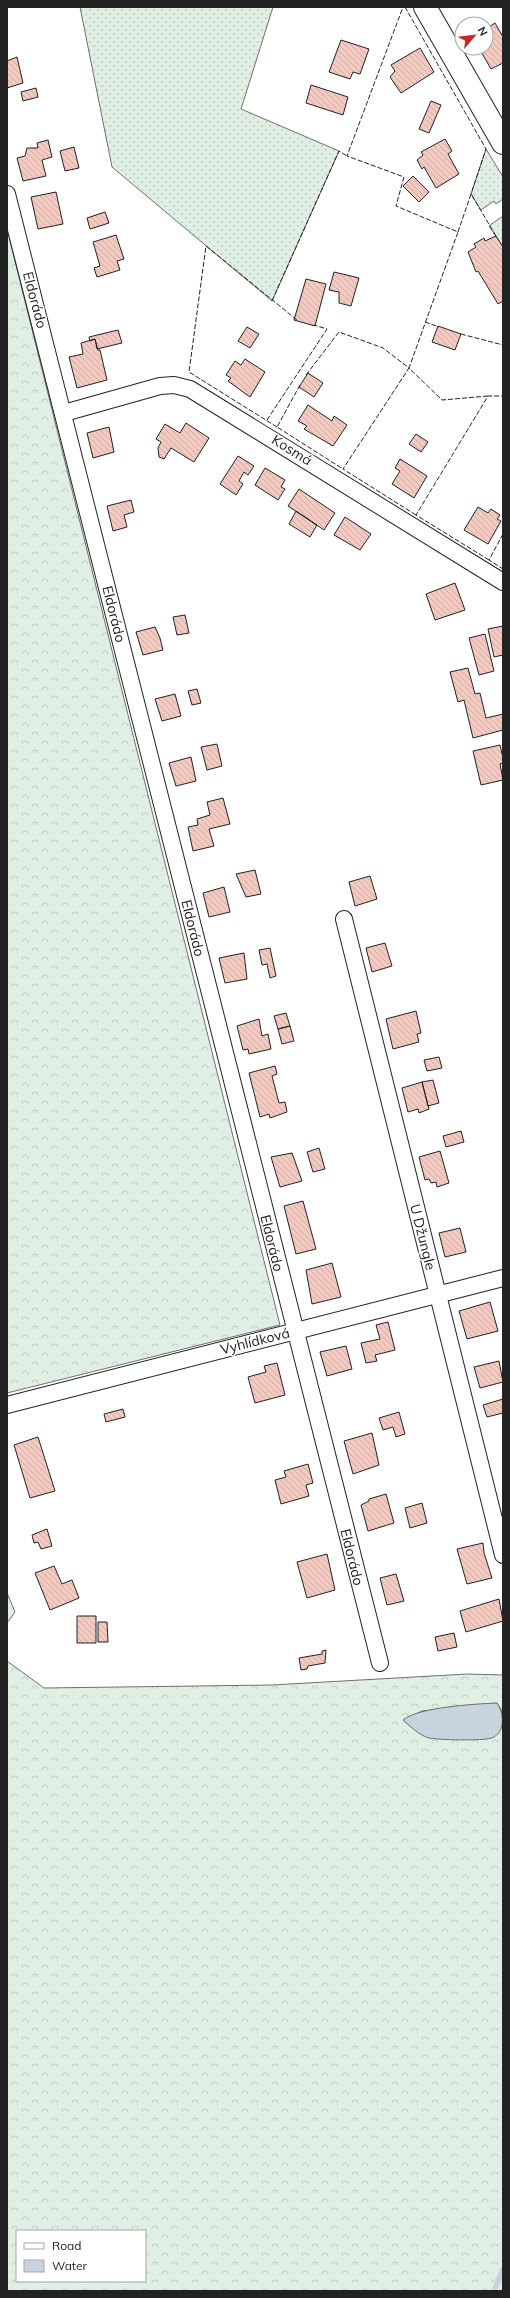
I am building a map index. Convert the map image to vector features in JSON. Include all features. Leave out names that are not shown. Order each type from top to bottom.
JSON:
[{"type":"street","points":[[425,7],[503,143]]},
{"type":"street","name":"Eldorádo","points":[[7,194],[64,413],[294,1331],[380,1663]]},
{"type":"street","name":"Kosmá","points":[[64,413],[160,386],[174,385],[190,389],[503,582]]},
{"type":"street","name":"U Džungle","points":[[344,918],[503,1555]]},
{"type":"street","name":"Vyhlídková","points":[[7,1405],[503,1278]]},
{"type":"green space","points":[[80,7],[273,7],[241,109],[339,151],[272,301],[112,167]]},
{"type":"green space","points":[[486,149],[503,177],[503,199],[496,204],[494,201],[481,210],[471,194]]},
{"type":"green space","points":[[503,216],[503,247],[489,226]]},
{"type":"green space","points":[[7,229],[280,1325],[7,1393]]},
{"type":"green space","points":[[7,1593],[15,1612],[7,1623]]},
{"type":"green space","points":[[7,1661],[44,1688],[272,1685],[467,1674],[503,1675],[503,1719],[503,2291],[7,2291]],"holes":[[[497,1703],[501,1709],[503,1719],[502,1724],[463,1736],[440,1738],[428,1736],[416,1730],[403,1720],[422,1711]]]},
{"type":"water","points":[[497,1703],[501,1712],[502,1727],[497,1735],[487,1739],[460,1740],[429,1738],[418,1733],[403,1720],[421,1712],[434,1709],[462,1705]]},
{"type":"building","points":[[495,23],[503,37],[503,63],[491,69],[484,56],[494,56]]},
{"type":"building","points":[[341,40],[369,49],[360,74],[353,72],[350,79],[329,72]]},
{"type":"building","points":[[420,48],[434,72],[401,93],[390,77],[395,71],[391,65]]},
{"type":"building","points":[[17,57],[23,83],[7,88],[7,61]]},
{"type":"building","points":[[311,85],[348,97],[343,115],[306,103]]},
{"type":"building","points":[[36,88],[38,97],[23,101],[21,92]]},
{"type":"building","points":[[431,101],[441,105],[429,133],[419,129]]},
{"type":"building","points":[[445,139],[452,151],[448,154],[459,174],[436,188],[424,167],[422,169],[417,160],[423,155],[421,152]]},
{"type":"building","points":[[48,140],[52,157],[42,160],[46,176],[23,181],[17,158],[25,156],[27,148],[38,148],[37,143]]},
{"type":"building","points":[[74,147],[79,168],[65,171],[60,151]]},
{"type":"building","points":[[413,176],[429,192],[419,202],[403,186]]},
{"type":"building","points":[[56,192],[63,224],[38,229],[31,197]]},
{"type":"building","points":[[105,212],[109,223],[90,229],[87,218]]},
{"type":"building","points":[[116,235],[124,259],[117,261],[120,270],[97,277],[94,268],[100,266],[93,242]]},
{"type":"building","points":[[496,236],[503,247],[503,301],[498,304],[478,271],[476,272],[468,252],[476,247],[474,244],[484,238],[485,241]]},
{"type":"building","points":[[334,272],[359,278],[351,306],[339,303],[339,292],[329,290]]},
{"type":"building","points":[[306,279],[326,284],[315,326],[294,320]]},
{"type":"building","points":[[438,326],[461,334],[455,350],[432,342]]},
{"type":"building","points":[[247,327],[259,334],[250,348],[238,341]]},
{"type":"building","points":[[118,330],[122,343],[97,349],[95,339],[90,341],[89,337]]},
{"type":"building","points":[[95,339],[98,350],[100,350],[107,380],[77,388],[69,357],[83,354],[81,343]]},
{"type":"building","points":[[245,359],[265,372],[250,397],[228,381],[231,378],[226,375],[235,361],[241,365]]},
{"type":"building","points":[[308,373],[323,383],[314,397],[299,387]]},
{"type":"building","points":[[308,405],[332,421],[334,416],[347,425],[333,446],[304,429],[307,426],[298,421]]},
{"type":"building","points":[[186,423],[209,438],[194,462],[171,448],[164,459],[159,457],[158,448],[161,442],[156,439],[165,424],[180,433]]},
{"type":"building","points":[[109,427],[114,452],[93,458],[87,433]]},
{"type":"building","points":[[416,434],[428,442],[421,452],[409,444]]},
{"type":"building","points":[[238,456],[254,466],[248,475],[244,472],[239,481],[243,484],[236,495],[220,484]]},
{"type":"building","points":[[400,459],[427,476],[414,498],[392,484],[400,471],[395,468]]},
{"type":"building","points":[[265,468],[285,480],[281,487],[285,489],[278,500],[255,485]]},
{"type":"building","points":[[299,489],[335,513],[324,530],[288,506]]},
{"type":"building","points":[[131,500],[134,512],[124,515],[127,527],[113,531],[107,506]]},
{"type":"building","points":[[478,507],[488,513],[491,509],[500,515],[497,519],[501,521],[488,544],[464,530]]},
{"type":"building","points":[[296,511],[317,525],[310,537],[289,524]]},
{"type":"building","points":[[345,517],[371,534],[360,550],[334,535]]},
{"type":"building","points":[[455,583],[465,610],[435,620],[426,594]]},
{"type":"building","points":[[185,615],[189,633],[177,635],[173,617]]},
{"type":"building","points":[[503,626],[503,655],[494,657],[488,629]]},
{"type":"building","points":[[155,627],[163,650],[143,655],[136,632]]},
{"type":"building","points":[[485,634],[494,671],[479,675],[469,638]]},
{"type":"building","points":[[468,668],[475,694],[480,693],[486,718],[503,714],[503,730],[473,738],[464,700],[458,702],[450,672]]},
{"type":"building","points":[[197,689],[201,703],[192,705],[188,691]]},
{"type":"building","points":[[175,694],[181,716],[162,721],[155,699]]},
{"type":"building","points":[[217,744],[222,766],[207,770],[201,747]]},
{"type":"building","points":[[500,745],[503,758],[503,763],[500,764],[503,780],[481,785],[473,751]]},
{"type":"building","points":[[191,757],[196,781],[176,786],[169,763]]},
{"type":"building","points":[[223,798],[230,824],[209,829],[214,846],[193,851],[188,827],[198,825],[197,819],[210,815],[207,802]]},
{"type":"building","points":[[255,870],[261,894],[246,897],[236,874]]},
{"type":"building","points":[[370,876],[377,899],[355,906],[349,882]]},
{"type":"building","points":[[224,887],[230,912],[209,917],[203,893]]},
{"type":"building","points":[[385,943],[392,966],[372,972],[366,948]]},
{"type":"building","points":[[270,948],[276,976],[270,978],[267,964],[262,965],[259,950]]},
{"type":"building","points":[[244,953],[247,979],[225,983],[219,958]]},
{"type":"building","points":[[416,1011],[421,1033],[417,1034],[419,1042],[393,1049],[386,1019]]},
{"type":"building","points":[[286,1013],[290,1026],[278,1029],[274,1016]]},
{"type":"building","points":[[259,1019],[262,1036],[268,1034],[271,1049],[249,1054],[248,1049],[243,1050],[237,1026]]},
{"type":"building","points":[[290,1026],[294,1041],[282,1044],[278,1029]]},
{"type":"building","points":[[439,1057],[442,1068],[427,1071],[424,1060]]},
{"type":"building","points":[[275,1066],[277,1074],[272,1076],[279,1103],[285,1102],[287,1112],[270,1118],[269,1114],[260,1117],[249,1073]]},
{"type":"building","points":[[433,1080],[439,1103],[428,1106],[422,1082]]},
{"type":"building","points":[[422,1082],[429,1109],[419,1113],[418,1109],[408,1112],[402,1088]]},
{"type":"building","points":[[461,1131],[464,1142],[446,1147],[443,1136]]},
{"type":"building","points":[[319,1148],[325,1169],[313,1172],[307,1152]]},
{"type":"building","points":[[440,1151],[449,1183],[437,1187],[436,1182],[431,1183],[429,1179],[425,1180],[419,1157]]},
{"type":"building","points":[[292,1153],[302,1181],[280,1187],[271,1157]]},
{"type":"building","points":[[303,1201],[316,1249],[296,1254],[284,1206]]},
{"type":"building","points":[[460,1228],[466,1252],[445,1257],[439,1233]]},
{"type":"building","points":[[332,1263],[341,1297],[312,1304],[306,1270]]},
{"type":"building","points":[[490,1302],[498,1331],[467,1339],[459,1311]]},
{"type":"building","points":[[388,1322],[395,1350],[375,1355],[377,1361],[366,1363],[361,1343],[380,1339],[376,1325]]},
{"type":"building","points":[[346,1346],[352,1369],[327,1376],[320,1352]]},
{"type":"building","points":[[499,1361],[503,1382],[480,1388],[474,1367]]},
{"type":"building","points":[[277,1363],[285,1395],[255,1403],[248,1377],[266,1372],[264,1366]]},
{"type":"building","points":[[503,1399],[503,1413],[487,1417],[483,1405]]},
{"type":"building","points":[[123,1409],[125,1417],[106,1422],[104,1414]]},
{"type":"building","points":[[399,1412],[405,1434],[396,1437],[393,1427],[383,1430],[379,1418]]},
{"type":"building","points":[[372,1433],[379,1465],[353,1474],[344,1441]]},
{"type":"building","points":[[38,1437],[55,1491],[30,1498],[14,1445]]},
{"type":"building","points":[[308,1464],[313,1483],[306,1485],[309,1496],[281,1504],[275,1480],[286,1477],[284,1471]]},
{"type":"building","points":[[386,1494],[394,1523],[368,1531],[361,1505],[369,1501],[369,1499]]},
{"type":"building","points":[[422,1503],[427,1523],[410,1528],[405,1508]]},
{"type":"building","points":[[47,1529],[52,1546],[41,1549],[38,1542],[34,1543],[32,1535]]},
{"type":"building","points":[[483,1543],[484,1553],[492,1578],[467,1584],[457,1549]]},
{"type":"building","points":[[327,1554],[335,1590],[307,1598],[297,1562]]},
{"type":"building","points":[[54,1566],[62,1584],[72,1580],[79,1598],[50,1610],[35,1573]]},
{"type":"building","points":[[396,1574],[404,1601],[387,1605],[380,1578]]},
{"type":"building","points":[[499,1599],[503,1621],[466,1632],[460,1611]]},
{"type":"building","points":[[77,1616],[96,1616],[96,1643],[77,1643]]},
{"type":"building","points":[[98,1622],[107,1622],[108,1642],[98,1642]]},
{"type":"building","points":[[454,1633],[457,1647],[438,1651],[435,1637]]},
{"type":"building","points":[[326,1650],[325,1663],[308,1666],[307,1669],[301,1670],[299,1658],[322,1654],[322,1651]]},
{"type":"waterway","points":[[494,2291],[503,2269]]},
{"type":"fence","points":[[306,375],[339,332],[383,348],[409,368],[458,232],[396,206],[404,177],[347,156],[403,7]]},
{"type":"fence","points":[[405,7],[486,149],[471,194]]},
{"type":"fence","points":[[272,301],[339,151],[347,156]]},
{"type":"fence","points":[[458,232],[471,194],[496,236]]},
{"type":"fence","points":[[277,427],[189,372],[206,246],[297,320]]},
{"type":"fence","points":[[425,322],[439,327]]},
{"type":"fence","points":[[267,420],[327,329],[314,325]]},
{"type":"fence","points":[[461,334],[503,345]]},
{"type":"fence","points":[[416,515],[343,469],[409,368],[442,400],[488,396]]},
{"type":"fence","points":[[300,385],[277,427],[343,469]]},
{"type":"fence","points":[[489,560],[416,515],[488,396],[503,396]]},
{"type":"fence","points":[[503,534],[489,560],[503,569]]}]
